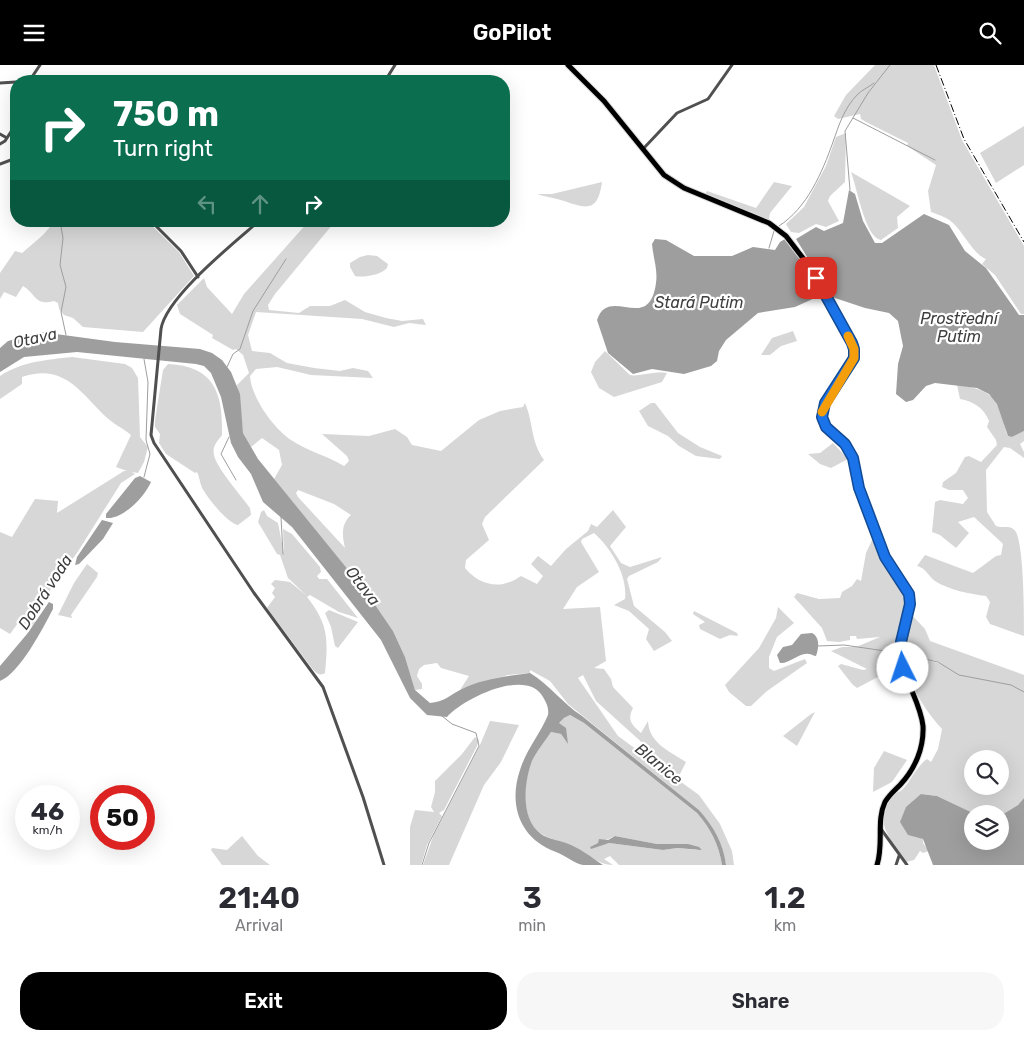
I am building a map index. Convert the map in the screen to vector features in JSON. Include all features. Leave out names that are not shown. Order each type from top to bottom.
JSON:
[{"type":"main road","points":[[568,65],[604,101],[660,172],[678,184],[769,223],[786,236],[809,266],[853,346],[854,358],[825,403],[822,417],[826,427],[845,444],[853,458],[859,488],[885,557],[909,594],[910,604],[902,635],[901,655],[905,674],[918,704],[922,725],[922,743],[917,761],[904,781],[886,801],[882,811],[881,844],[877,865]]},
{"type":"street","points":[[642,149],[677,113],[708,99],[732,65]]},
{"type":"street","points":[[0,144],[10,133]]},
{"type":"street","points":[[0,134],[7,138]]},
{"type":"street","points":[[157,227],[181,251],[198,277]]},
{"type":"street","points":[[252,227],[215,259],[167,311],[162,323],[151,430],[154,443],[254,593],[322,687],[363,797],[384,865]]},
{"type":"street","points":[[881,828],[906,864]]},
{"type":"street","points":[[881,844],[889,841]]},
{"type":"street","points":[[899,856],[896,865],[906,864]]},
{"type":"shaded area","points":[[875,65],[934,65],[962,140],[1024,246],[1024,314],[1021,314],[995,275],[982,264],[986,259],[977,253],[957,227],[943,216],[931,212],[928,191],[936,165],[907,146],[908,143],[861,119],[860,114],[838,119],[834,116],[846,95]]},
{"type":"shaded area","points":[[1024,126],[1024,165],[996,183],[980,153]]},
{"type":"shaded area","points":[[846,133],[845,182],[830,196],[828,201],[839,221],[826,227],[816,224],[799,233],[791,232],[786,224],[804,207],[826,166],[836,137]]},
{"type":"shaded area","points":[[851,172],[910,206],[897,217],[898,228],[881,240],[870,231],[866,222]]},
{"type":"shaded area","points":[[602,182],[598,199],[590,206],[579,206],[537,194],[552,194]]},
{"type":"shaded area","points":[[774,182],[792,186],[770,213],[769,219],[773,223],[705,194],[707,191],[756,208]]},
{"type":"shaded area","points":[[50,227],[153,227],[179,252],[194,276],[143,332],[83,327],[73,318],[64,315],[59,309],[58,303],[54,301],[40,301],[23,286],[16,297],[4,292],[0,299],[0,273],[15,251],[22,253]]},
{"type":"shaded area","points":[[304,227],[331,227],[275,294],[268,305],[269,310],[299,313],[310,306],[330,306],[345,300],[365,312],[386,318],[402,321],[423,319],[426,325],[409,323],[394,327],[362,319],[256,312],[248,335],[252,351],[270,353],[287,363],[314,368],[340,371],[353,368],[368,371],[373,378],[311,375],[277,367],[256,369],[250,376],[254,393],[264,412],[284,435],[344,466],[349,461],[347,456],[322,434],[369,436],[395,429],[407,437],[412,445],[441,451],[479,420],[500,411],[523,407],[525,403],[536,446],[544,460],[485,517],[482,524],[489,540],[466,560],[465,568],[477,579],[491,584],[506,583],[521,576],[537,584],[543,576],[531,564],[538,556],[551,566],[566,549],[588,531],[591,524],[597,527],[613,510],[626,527],[610,546],[621,563],[630,567],[662,557],[658,562],[629,576],[627,579],[634,606],[665,632],[672,641],[654,651],[646,639],[649,629],[629,611],[614,605],[625,599],[624,581],[612,554],[594,533],[582,539],[581,542],[599,572],[577,587],[563,609],[600,607],[606,661],[594,668],[604,669],[611,679],[613,687],[633,708],[630,719],[635,727],[641,733],[648,721],[649,729],[656,741],[686,762],[679,776],[596,701],[583,675],[578,678],[618,736],[699,795],[720,824],[732,851],[734,865],[726,865],[717,836],[699,810],[568,704],[550,681],[530,670],[530,673],[508,675],[460,690],[469,676],[441,668],[437,663],[424,665],[419,669],[417,676],[422,684],[422,689],[415,690],[405,657],[393,631],[367,593],[274,479],[282,465],[279,450],[262,438],[251,447],[243,433],[237,385],[249,373],[243,355],[236,349],[233,350],[212,338],[213,335],[180,314],[177,305],[204,278],[207,287],[232,314],[244,294]],"holes":[[[298,490],[334,504],[351,515],[345,522],[343,530],[345,548],[296,493]]]},
{"type":"shaded area","points":[[368,255],[377,256],[388,264],[387,268],[372,275],[355,276],[350,263]]},
{"type":"shaded area","points":[[793,331],[797,341],[781,346],[770,355],[761,355],[772,338]]},
{"type":"shaded area","points":[[605,351],[630,375],[667,373],[662,382],[614,397],[599,388],[591,372],[595,362]]},
{"type":"shaded area","points":[[72,357],[125,364],[132,368],[138,378],[140,437],[148,447],[144,462],[138,473],[132,472],[135,474],[121,483],[77,553],[52,586],[35,622],[27,632],[18,623],[10,634],[0,628],[0,532],[12,537],[35,499],[58,501],[57,513],[124,471],[127,471],[116,467],[131,435],[108,419],[70,382],[49,374],[22,377],[22,384],[0,399],[0,376],[26,364]]},
{"type":"shaded area","points":[[168,364],[196,370],[206,377],[218,395],[221,407],[222,435],[214,447],[214,455],[224,474],[250,508],[251,515],[238,525],[225,516],[210,500],[203,489],[197,472],[195,473],[166,454],[159,443],[160,434],[155,427],[155,420],[163,370]]},
{"type":"shaded area","points":[[957,385],[978,389],[995,400],[1002,413],[1008,436],[1012,437],[1024,431],[1024,441],[1020,444],[1024,452],[1024,458],[1010,448],[1004,447],[986,470],[987,512],[996,526],[1009,527],[1014,530],[1019,540],[1023,582],[1024,636],[990,624],[986,617],[990,602],[986,596],[947,587],[935,581],[923,568],[917,566],[925,555],[973,573],[996,556],[1001,555],[1003,544],[974,517],[958,522],[969,533],[956,548],[940,535],[932,532],[935,502],[940,500],[963,504],[968,498],[963,490],[949,490],[942,487],[943,482],[956,473],[965,457],[969,456],[981,462],[997,445],[996,440],[987,427],[989,421],[984,412],[974,403],[960,399]]},
{"type":"shaded area","points":[[651,403],[655,403],[678,433],[700,447],[722,456],[720,459],[696,456],[679,446],[668,436],[648,426],[639,411]]},
{"type":"shaded area","points":[[833,443],[848,459],[831,468],[820,464],[808,454],[820,453]]},
{"type":"shaded area","points":[[264,510],[267,516],[278,523],[284,554],[283,529],[292,534],[320,567],[321,572],[317,576],[319,579],[327,579],[358,618],[339,612],[310,595],[307,597],[320,616],[325,633],[326,661],[325,673],[323,674],[317,673],[313,669],[267,608],[275,597],[272,593],[275,588],[271,584],[275,580],[290,582],[307,596],[288,578],[280,555],[277,554],[258,522],[261,512]]},
{"type":"shaded area","points":[[872,540],[879,547],[905,597],[905,613],[898,637],[900,637],[901,664],[898,665],[896,671],[878,677],[857,688],[838,666],[841,664],[863,670],[867,669],[831,651],[842,647],[856,647],[880,637],[857,639],[856,636],[850,636],[850,640],[839,642],[827,641],[822,628],[794,597],[797,593],[819,599],[840,598],[842,592],[852,586],[857,579],[861,581],[866,553]]},
{"type":"shaded area","points":[[87,564],[98,573],[97,577],[71,615],[72,618],[58,615],[74,583]]},
{"type":"shaded area","points":[[778,607],[794,623],[777,637],[769,657],[769,668],[774,671],[805,659],[807,663],[767,691],[751,706],[746,706],[729,692],[725,685],[759,648],[776,618]]},
{"type":"shaded area","points":[[329,610],[358,622],[338,648],[335,646],[331,627],[325,613]]},
{"type":"shaded area","points":[[694,611],[737,633],[738,636],[730,635],[720,639],[700,629],[699,625],[705,622],[693,614]]},
{"type":"shaded area","points":[[910,613],[925,629],[930,641],[1024,675],[1024,798],[1018,805],[1009,810],[1009,805],[964,805],[964,809],[937,796],[921,794],[913,834],[923,839],[923,843],[929,851],[923,853],[920,851],[914,860],[906,862],[886,831],[883,814],[886,805],[893,795],[902,790],[923,762],[927,759],[931,762],[938,749],[942,729],[923,705],[913,686],[904,657],[911,656],[905,655],[903,648]],"holes":[[[919,658],[937,661],[942,664]]]},
{"type":"shaded area","points":[[815,712],[797,746],[783,736],[811,714]]},
{"type":"shaded area","points":[[570,715],[584,723],[697,813],[714,837],[722,865],[619,865],[610,856],[604,859],[613,865],[597,861],[572,846],[540,833],[529,818],[526,809],[525,789],[527,779],[532,761],[551,732],[561,734],[568,744],[558,724]],"holes":[[[615,836],[657,844],[688,844],[698,850],[677,848],[663,850],[609,843],[590,847]]]},
{"type":"shaded area","points":[[490,721],[519,725],[501,762],[484,785],[449,865],[423,865],[434,834],[480,745]]},
{"type":"shaded area","points":[[475,737],[479,740],[477,746],[444,810],[439,813],[442,816],[427,845],[421,865],[410,865],[410,827],[415,810],[434,812],[431,807],[435,792],[435,781],[462,754]]},
{"type":"shaded area","points":[[884,751],[907,760],[892,782],[873,792],[874,768]]},
{"type":"shaded area","points":[[242,836],[258,856],[270,865],[222,865],[211,850],[212,848],[227,850]]},
{"type":"water","name":"Prostřední Putim","points":[[849,190],[855,194],[863,221],[875,243],[882,243],[924,214],[949,225],[965,251],[986,268],[1019,315],[1024,315],[1024,431],[1012,437],[1008,436],[997,404],[989,394],[977,388],[935,383],[926,386],[913,400],[906,402],[896,394],[898,364],[903,346],[898,321],[889,313],[865,308],[832,297],[796,239],[816,227],[824,231],[843,223]]},
{"type":"water","name":"Stará Putim","points":[[655,239],[666,240],[694,256],[732,256],[753,247],[775,250],[780,242],[785,239],[790,243],[811,275],[817,291],[817,297],[795,307],[758,313],[726,340],[719,351],[717,361],[711,366],[684,374],[652,369],[633,374],[608,353],[597,320],[603,310],[610,306],[637,308],[646,306],[652,298],[656,283],[656,268],[652,244]]},
{"type":"water","name":"Otava","points":[[41,332],[115,342],[200,349],[212,353],[222,360],[231,372],[240,394],[243,433],[258,459],[367,593],[393,631],[405,657],[415,690],[430,703],[443,700],[462,689],[478,683],[495,678],[530,673],[699,810],[717,836],[723,850],[726,865],[722,865],[714,837],[697,813],[584,723],[570,715],[559,723],[566,728],[568,744],[561,734],[551,732],[532,761],[527,779],[527,810],[534,827],[541,834],[576,847],[603,865],[580,864],[534,839],[520,819],[516,796],[520,770],[529,749],[548,715],[548,708],[543,697],[535,689],[524,685],[510,685],[495,689],[466,702],[447,717],[427,715],[410,698],[381,640],[292,527],[263,502],[251,474],[238,457],[231,443],[221,397],[211,373],[204,366],[77,352],[24,357],[0,372],[0,348],[8,341]]},
{"type":"water","points":[[140,476],[151,482],[144,494],[126,511],[113,518],[106,518],[106,514],[135,478]]},
{"type":"water","points":[[102,520],[113,523],[103,539],[79,564],[75,565],[77,557]]},
{"type":"water","points":[[49,602],[53,604],[53,609],[30,649],[15,669],[0,681],[0,666],[27,634]]},
{"type":"water","points":[[812,633],[815,635],[818,643],[816,656],[805,654],[780,663],[777,655],[783,647],[792,645],[801,634]]},
{"type":"water","points":[[921,794],[937,796],[964,809],[964,850],[1009,850],[1009,810],[1018,805],[1024,798],[1024,865],[933,865],[923,839],[908,835],[900,822],[906,807]]},
{"type":"water","points":[[615,836],[657,844],[688,844],[699,847],[702,850],[677,848],[663,850],[609,843],[591,849],[590,847],[598,843],[599,839],[608,840]]},
{"type":"waterway","points":[[850,190],[845,131],[868,93],[890,65]]},
{"type":"waterway","points":[[779,226],[798,210],[812,189],[824,166],[842,117],[849,105],[853,99],[874,83]]},
{"type":"waterway","points":[[853,118],[935,160]]},
{"type":"waterway","points":[[61,227],[63,238],[60,265],[66,287],[61,312],[66,335]]},
{"type":"waterway","points":[[769,248],[774,231]]},
{"type":"waterway","points":[[227,367],[233,354],[240,349],[253,311],[286,259]]},
{"type":"waterway","name":"Dobrá voda","points":[[144,359],[148,382],[146,440],[150,454],[144,477]]},
{"type":"waterway","points":[[229,437],[221,454],[236,480]]},
{"type":"waterway","points":[[281,517],[283,554]]},
{"type":"waterway","points":[[818,646],[844,645],[899,653]]},
{"type":"waterway","points":[[903,654],[938,662],[959,675],[1011,685],[1024,692]]},
{"type":"waterway","points":[[422,865],[429,843],[479,746],[476,733],[452,724],[442,716]]},
{"type":"railway","points":[[936,65],[964,139],[1024,242]]},
{"type":"slow traffic","points":[[822,412],[832,392],[854,358],[854,349],[848,336]]},
{"type":"route","points":[[816,278],[830,308],[852,343],[855,353],[848,369],[823,408],[822,417],[826,427],[845,444],[853,458],[856,465],[857,482],[865,507],[885,557],[909,594],[910,604],[901,642],[903,668]]},
{"type":"water label","name":"Blanice","points":[[659,764]]}]
